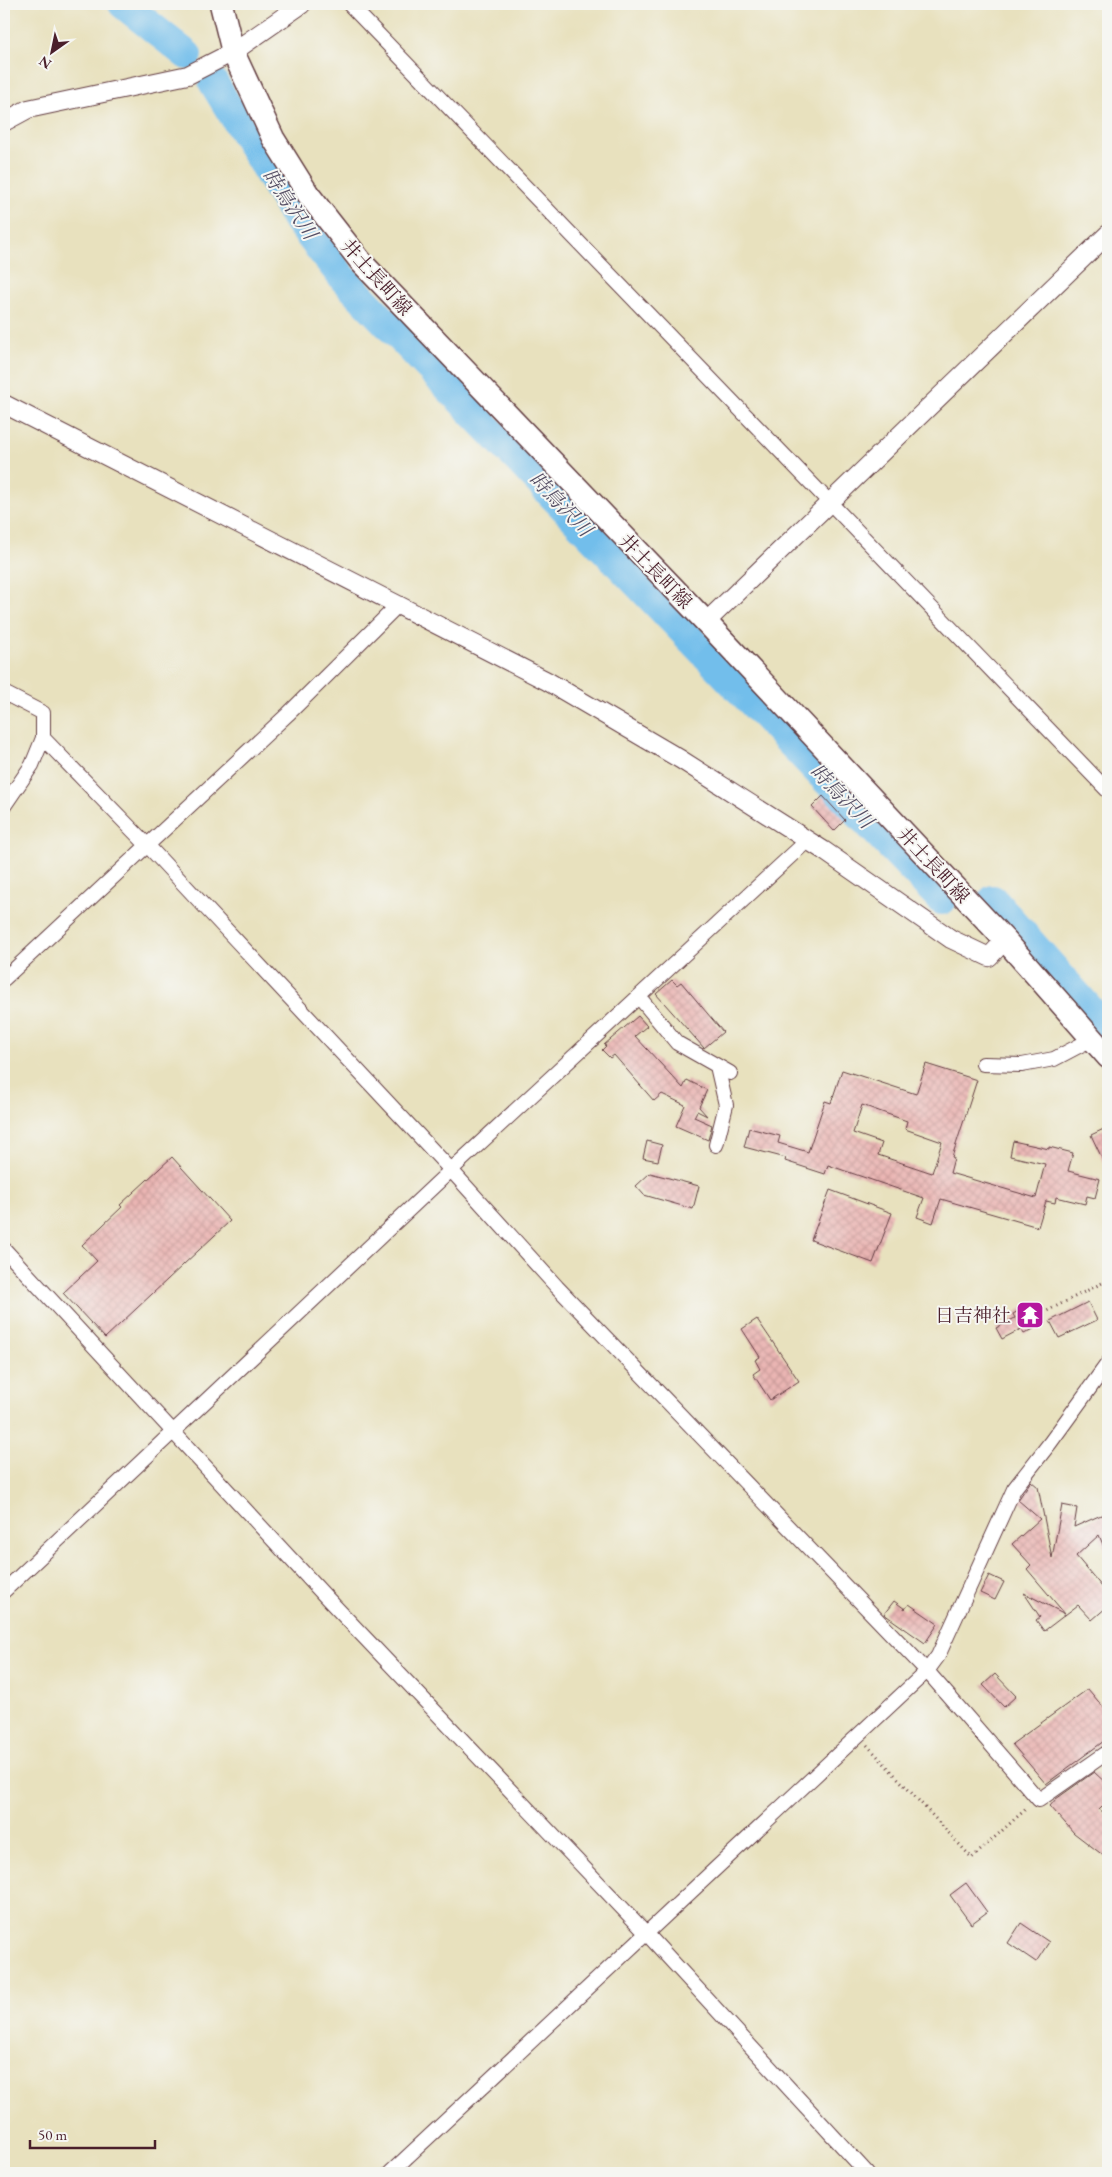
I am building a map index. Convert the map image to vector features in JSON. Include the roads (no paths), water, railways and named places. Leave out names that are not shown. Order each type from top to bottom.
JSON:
[{"type":"main road","name":"井土長町線","points":[[221,4],[233,52],[272,138],[308,194],[362,264],[706,622],[1005,940],[1108,1057]]},
{"type":"street","points":[[4,122],[28,109],[188,76],[233,52],[302,4]]},
{"type":"street","points":[[349,4],[1108,791]]},
{"type":"street","points":[[706,622],[1108,234]]},
{"type":"street","points":[[4,404],[399,604],[546,681],[680,759],[808,840],[952,939],[989,956],[1005,940]]},
{"type":"street","points":[[4,980],[288,714],[399,604]]},
{"type":"street","points":[[4,693],[43,713],[43,738],[32,765],[4,806]]},
{"type":"street","points":[[43,738],[148,846],[451,1170],[557,1287],[927,1671],[1039,1800],[1108,1752]]},
{"type":"street","points":[[4,1591],[451,1170],[808,840]]},
{"type":"street","points":[[639,997],[677,1043],[724,1070],[726,1105],[716,1145]]},
{"type":"street","points":[[983,1064],[1022,1065],[1054,1059],[1092,1039]]},
{"type":"street","points":[[4,1249],[326,1598],[647,1934],[867,2173]]},
{"type":"street","points":[[390,2173],[927,1671],[938,1656],[1014,1489],[1108,1363]]},
{"type":"waterway","name":"時鳥沢川","points":[[123,4],[187,55]]},
{"type":"waterway","name":"時鳥沢川","points":[[213,82],[298,221],[343,278],[942,900]]},
{"type":"waterway","name":"時鳥沢川","points":[[993,900],[1108,1030]]},
{"type":"place","name":"日吉神社","points":[[1030,1315]]}]
